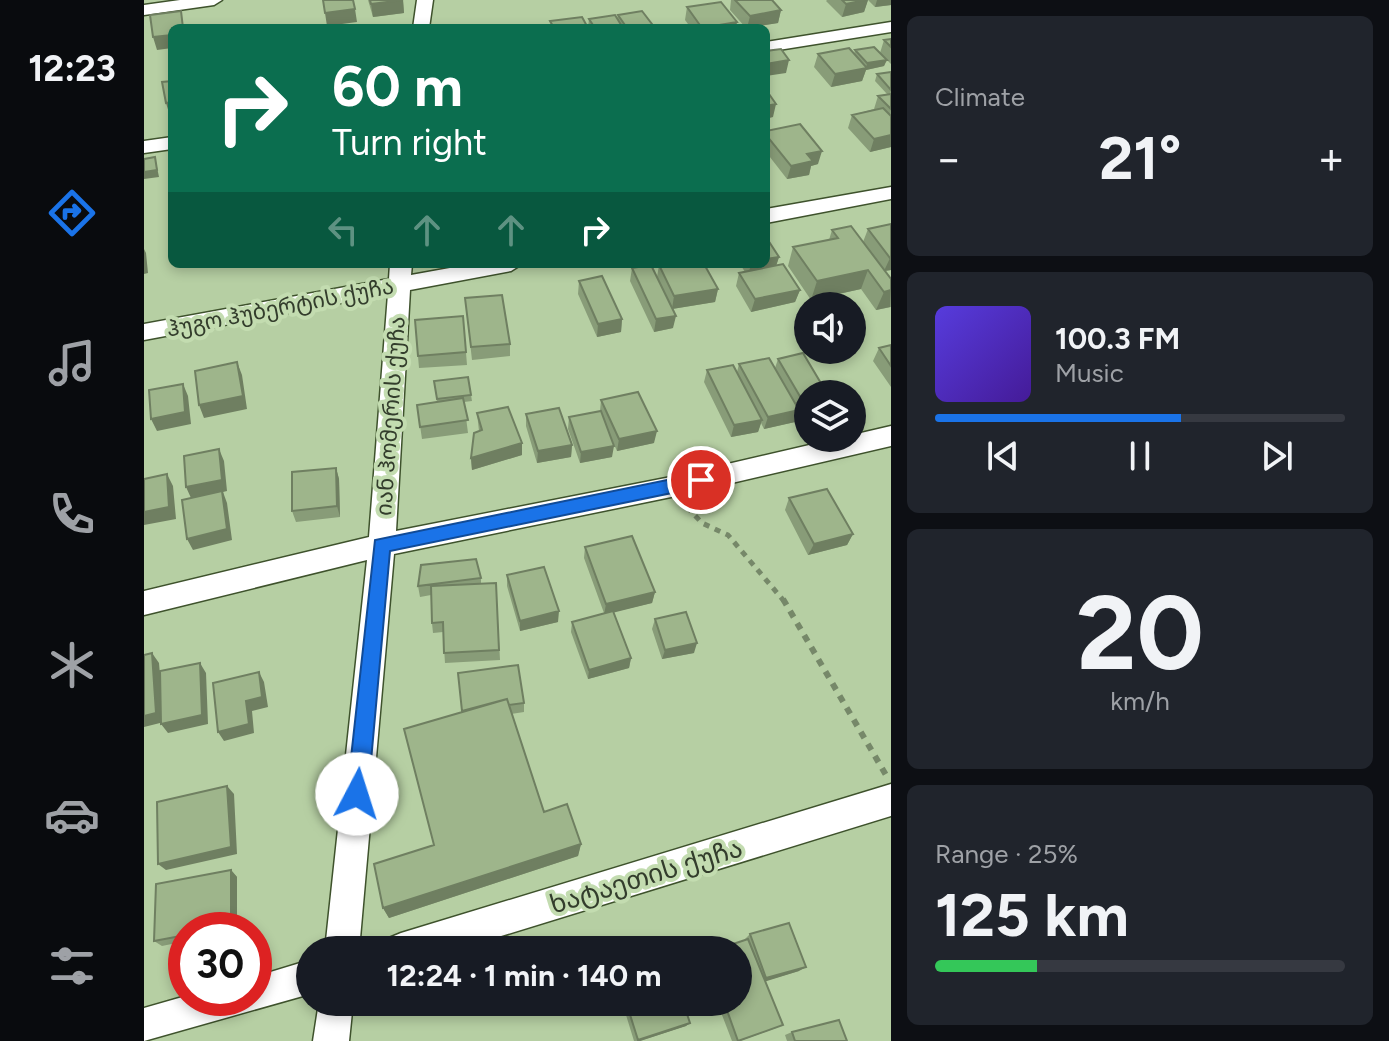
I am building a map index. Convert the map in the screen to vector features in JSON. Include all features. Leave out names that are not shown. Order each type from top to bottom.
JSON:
[{"type":"street","points":[[144,10],[214,0]]},
{"type":"street","points":[[422,24],[425,0]]},
{"type":"street","points":[[770,46],[891,27]]},
{"type":"street","points":[[144,147],[168,144]]},
{"type":"street","points":[[770,215],[891,193]]},
{"type":"street","name":"ჰუგო ჰუბერტის ქუჩა","points":[[144,332],[400,274],[467,268]]},
{"type":"street","name":"იან ჰომერის ქუჩა","points":[[343,936],[382,545],[400,274]]},
{"type":"street","points":[[144,603],[382,545],[676,486],[891,436]]},
{"type":"street","name":"ხატაეთის ქუჩა","points":[[447,936],[891,800]]},
{"type":"street","points":[[272,989],[296,981]]},
{"type":"street","points":[[144,1026],[178,1016]]},
{"type":"street","points":[[331,1041],[334,1016]]},
{"type":"path","points":[[676,486],[681,501],[702,523],[728,535],[782,598],[891,784]]},
{"type":"building","points":[[323,0],[353,0],[355,9],[325,13]]},
{"type":"building","points":[[370,0],[403,0],[371,4]]},
{"type":"building","points":[[735,0],[772,0],[781,10],[750,16]]},
{"type":"building","points":[[842,0],[865,0],[846,4]]},
{"type":"building","points":[[721,2],[737,22],[699,24],[687,7]]},
{"type":"building","points":[[181,11],[183,24],[168,24],[168,35],[153,37],[150,15]]},
{"type":"building","points":[[642,11],[652,24],[624,24],[618,15]]},
{"type":"building","points":[[615,15],[621,24],[592,24],[589,19]]},
{"type":"building","points":[[582,17],[586,24],[552,24],[550,21]]},
{"type":"building","points":[[874,47],[887,60],[867,63],[855,50]]},
{"type":"building","points":[[849,48],[867,68],[835,74],[818,54]]},
{"type":"building","points":[[781,49],[789,60],[770,63],[770,50]]},
{"type":"building","points":[[891,72],[891,90],[877,74]]},
{"type":"building","points":[[168,81],[168,103],[166,103],[162,82]]},
{"type":"building","points":[[891,94],[891,109],[878,96]]},
{"type":"building","points":[[883,108],[891,116],[891,135],[874,139],[852,115]]},
{"type":"building","points":[[800,124],[822,151],[807,154],[813,161],[791,166],[770,140],[770,130]]},
{"type":"building","points":[[155,157],[157,170],[144,172],[144,159]]},
{"type":"building","points":[[891,224],[891,258],[890,258],[868,229]]},
{"type":"building","points":[[851,226],[891,279],[891,290],[884,292],[868,270],[817,281],[793,247],[838,238],[832,230]]},
{"type":"building","points":[[770,243],[779,257],[770,258]]},
{"type":"building","points":[[783,264],[800,290],[755,299],[739,273]]},
{"type":"building","points":[[632,268],[652,268],[676,316],[656,319]]},
{"type":"building","points":[[660,268],[706,268],[718,289],[674,296]]},
{"type":"building","points":[[602,276],[622,319],[598,324],[579,281]]},
{"type":"building","points":[[502,295],[510,344],[471,347],[465,298]]},
{"type":"building","points":[[463,316],[466,352],[418,356],[415,320]]},
{"type":"building","points":[[891,345],[891,366],[879,348]]},
{"type":"building","points":[[794,355],[794,364],[810,364],[819,380],[794,380],[794,386],[778,359]]},
{"type":"building","points":[[769,358],[794,401],[794,411],[768,417],[739,364]]},
{"type":"building","points":[[237,362],[243,396],[199,405],[195,371]]},
{"type":"building","points":[[733,365],[762,420],[734,425],[707,370]]},
{"type":"building","points":[[468,377],[471,395],[437,399],[434,381]]},
{"type":"building","points":[[183,384],[185,412],[151,419],[149,390]]},
{"type":"building","points":[[638,392],[657,431],[619,439],[601,400]]},
{"type":"building","points":[[463,398],[468,420],[420,427],[417,405]]},
{"type":"building","points":[[508,407],[522,443],[471,458],[474,433],[482,430],[477,413]]},
{"type":"building","points":[[559,408],[572,445],[538,451],[526,414]]},
{"type":"building","points":[[601,411],[614,446],[581,452],[569,417]]},
{"type":"building","points":[[219,449],[222,480],[186,487],[184,456]]},
{"type":"building","points":[[336,468],[337,506],[292,511],[292,472]]},
{"type":"building","points":[[167,474],[169,507],[144,512],[144,479]]},
{"type":"building","points":[[827,489],[853,534],[814,544],[789,498]]},
{"type":"building","points":[[222,491],[227,529],[187,539],[182,500]]},
{"type":"building","points":[[632,536],[655,592],[606,604],[585,547]]},
{"type":"building","points":[[476,559],[481,578],[418,586],[421,565]]},
{"type":"building","points":[[544,567],[559,611],[520,621],[507,575]]},
{"type":"building","points":[[496,583],[499,650],[444,653],[443,622],[432,623],[431,586]]},
{"type":"building","points":[[613,611],[631,658],[589,670],[572,622]]},
{"type":"building","points":[[686,612],[697,643],[665,650],[655,619]]},
{"type":"building","points":[[152,653],[156,713],[144,716],[144,655]]},
{"type":"building","points":[[200,663],[202,715],[161,724],[160,671]]},
{"type":"building","points":[[518,665],[524,703],[509,705],[507,699],[462,711],[458,673]]},
{"type":"building","points":[[259,672],[262,697],[246,701],[249,724],[218,732],[213,683]]},
{"type":"building","points":[[507,699],[544,812],[567,804],[581,844],[383,908],[374,864],[434,845],[404,729]]},
{"type":"building","points":[[227,786],[231,847],[158,864],[157,802]]},
{"type":"building","points":[[231,870],[231,912],[168,912],[168,938],[154,941],[156,884]]},
{"type":"building","points":[[789,923],[806,967],[766,978],[750,934]]},
{"type":"building","points":[[752,949],[783,1025],[738,1041],[729,1016],[752,1016]]},
{"type":"building","points":[[630,1016],[688,1016],[690,1023],[638,1040]]},
{"type":"building","points":[[839,1020],[847,1041],[795,1041],[792,1032]]},
{"type":"route","points":[[357,794],[382,545],[701,480]]}]
